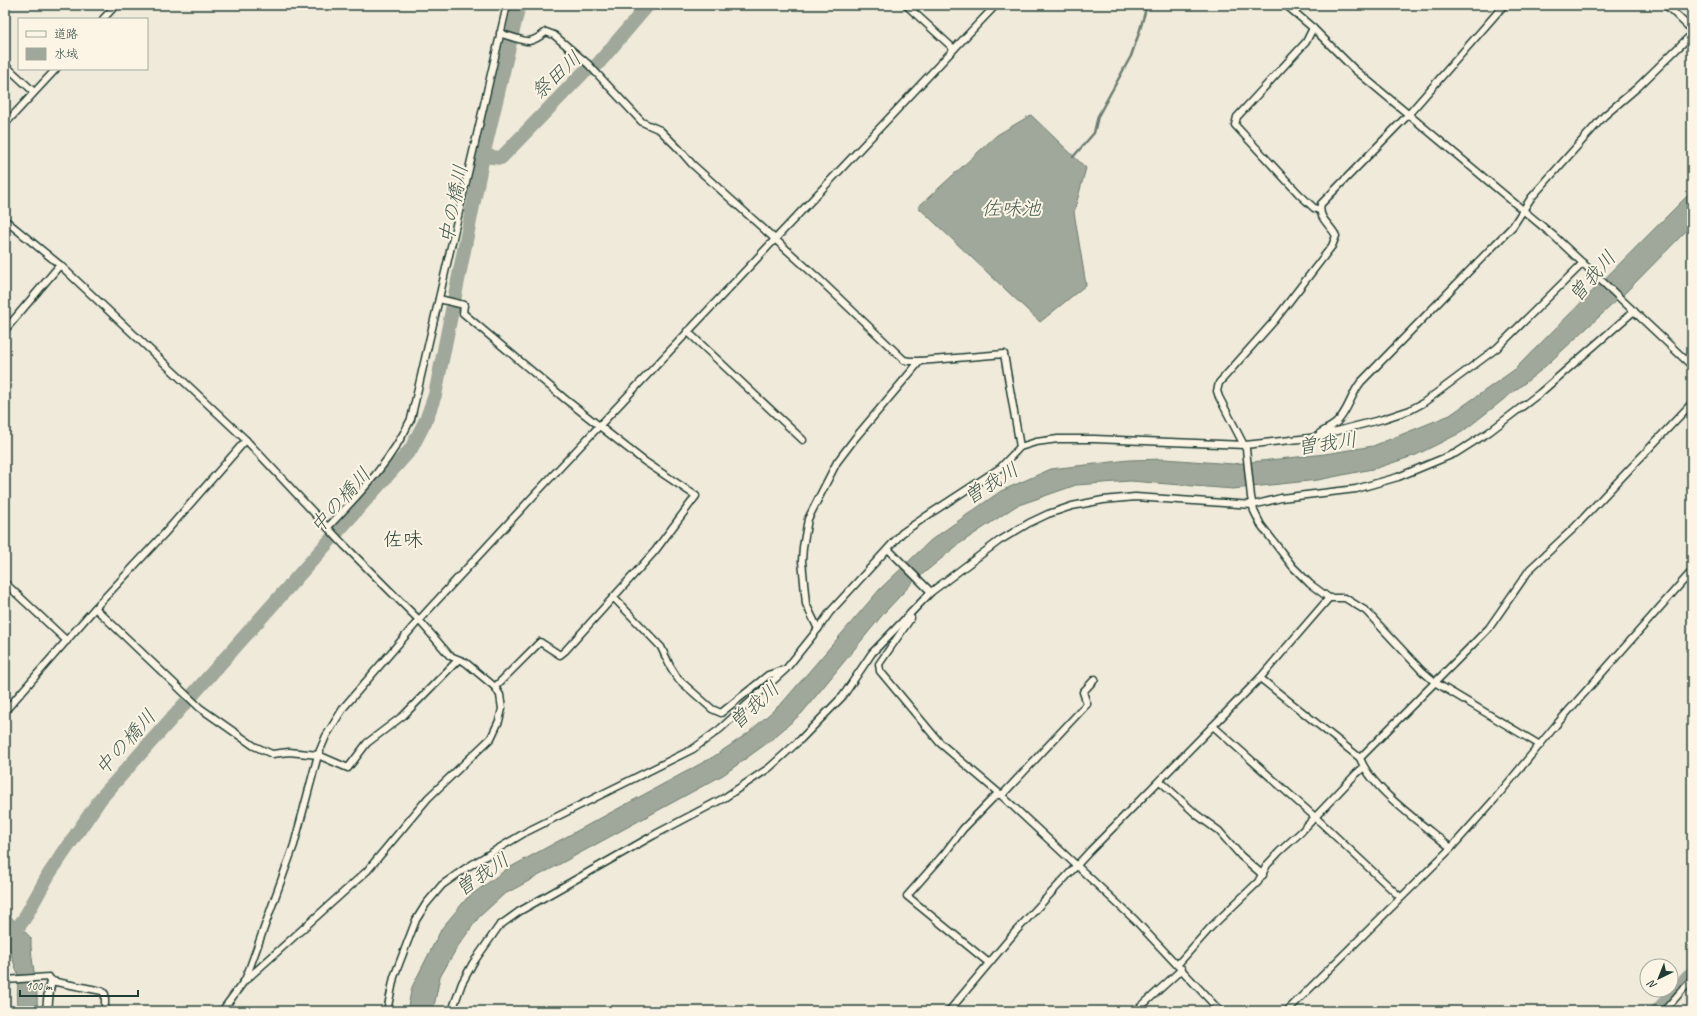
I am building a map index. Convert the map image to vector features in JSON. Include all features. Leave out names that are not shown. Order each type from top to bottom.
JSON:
[{"type":"street","points":[[104,18],[116,5]]},
{"type":"street","points":[[328,527],[368,485],[388,460],[411,419],[507,5]]},
{"type":"street","points":[[906,5],[954,49]]},
{"type":"street","points":[[245,980],[268,921],[294,845],[318,755],[326,736],[344,707],[419,620],[687,331],[996,5]]},
{"type":"street","points":[[1286,5],[1313,28],[1354,69],[1523,209],[1590,269],[1692,366]]},
{"type":"street","points":[[1504,5],[1408,115],[1321,204],[1319,210],[1320,215],[1334,230],[1336,236],[1332,246],[1275,320],[1219,383],[1217,391],[1246,447],[1251,497],[1254,511],[1261,524],[1293,567],[1310,584],[1329,598],[1345,598],[1366,611],[1422,671],[1436,683],[1540,745]]},
{"type":"street","points":[[1666,5],[1692,30]]},
{"type":"street","points":[[1313,28],[1306,42],[1237,117],[1235,125],[1299,194],[1314,208],[1319,210]]},
{"type":"street","points":[[501,34],[526,42],[531,41],[546,32],[554,35],[588,64],[642,122],[660,130],[692,164],[819,279],[904,360],[909,362],[1004,354],[1020,447]]},
{"type":"street","points":[[1310,438],[1337,422],[1345,411],[1354,390],[1513,226],[1531,198],[1604,116],[1638,87],[1692,34]]},
{"type":"street","points":[[5,65],[34,92]]},
{"type":"street","points":[[5,124],[55,70]]},
{"type":"street","points":[[5,220],[60,266],[246,440],[344,545],[419,620],[446,651],[458,660],[465,662],[495,687],[502,701],[499,721],[491,738],[428,798],[367,871],[245,980],[222,1011]]},
{"type":"street","points":[[387,1011],[394,977],[416,920],[426,904],[442,885],[466,868],[526,832],[693,749],[720,729],[786,669],[830,612],[890,552],[902,533],[1000,468],[1020,447],[1036,442],[1065,439],[1246,447],[1310,438],[1383,420],[1410,410],[1423,403],[1497,348],[1583,263]]},
{"type":"street","points":[[5,330],[60,266]]},
{"type":"street","points":[[440,299],[464,305],[463,313],[565,400],[644,461],[696,496],[655,551],[614,598],[560,655],[540,642],[495,687]]},
{"type":"street","points":[[1220,1011],[1180,966],[1134,920],[1001,795],[940,743],[880,671],[879,664],[930,590],[1028,523],[1072,506],[1103,500],[1135,497],[1253,505],[1281,498],[1356,489],[1398,478],[1456,453],[1488,432],[1540,393],[1634,311]]},
{"type":"street","points":[[687,331],[803,440]]},
{"type":"street","points":[[818,629],[806,604],[805,598],[802,561],[808,519],[837,462],[920,361]]},
{"type":"street","points":[[1360,758],[1489,628],[1530,569],[1574,528],[1692,402]]},
{"type":"street","points":[[5,711],[94,608],[164,534],[246,440]]},
{"type":"street","points":[[890,552],[930,590]]},
{"type":"street","points":[[1287,1011],[1451,848],[1692,571]]},
{"type":"street","points":[[5,583],[67,641]]},
{"type":"street","points":[[614,598],[661,647],[678,679],[712,709],[721,713],[768,675],[786,669]]},
{"type":"street","points":[[949,1011],[989,963],[1076,866],[1260,678],[1329,598]]},
{"type":"street","points":[[452,1011],[462,983],[473,963],[499,926],[526,908],[654,835],[724,798],[769,768],[800,740],[843,696],[872,653],[918,607]]},
{"type":"street","points":[[94,608],[200,708],[254,746],[272,754],[289,752],[318,755],[348,768],[367,743],[408,712],[458,660]]},
{"type":"street","points":[[1260,678],[1360,758],[1364,768],[1390,797],[1451,848]]},
{"type":"street","points":[[989,963],[907,896],[944,854],[963,829],[995,796],[1004,793],[1087,704],[1083,692],[1095,679]]},
{"type":"street","points":[[1213,726],[1315,817],[1400,897]]},
{"type":"street","points":[[1136,1011],[1180,966],[1211,927],[1258,882],[1267,865],[1279,852],[1300,833],[1356,774],[1364,768]]},
{"type":"street","points":[[1160,781],[1197,815],[1219,831],[1241,856],[1263,875]]},
{"type":"street","points":[[47,1011],[49,990],[48,979]]},
{"type":"street","points":[[5,980],[48,979],[102,991],[105,994],[105,1011]]},
{"type":"street","points":[[1664,1011],[1692,979]]},
{"type":"water","name":"佐味池","points":[[1031,115],[1086,168],[1074,212],[1086,285],[1040,322],[918,207],[997,135]]},
{"type":"water","points":[[1692,191],[1692,225],[1625,293],[1540,371],[1462,432],[1416,455],[1377,468],[1318,480],[1233,489],[1130,481],[1076,485],[1016,506],[959,544],[913,582],[884,613],[802,713],[770,741],[723,775],[503,895],[479,917],[458,946],[440,977],[433,1011],[407,1011],[412,987],[442,928],[467,898],[507,869],[713,757],[748,733],[783,702],[880,589],[931,540],[1001,491],[1051,469],[1129,460],[1165,459],[1233,464],[1325,454],[1373,446],[1450,415],[1514,370]]},
{"type":"water","points":[[5,911],[31,938],[37,992],[37,1011],[17,1011],[18,975],[5,936]]},
{"type":"waterway","name":"中の橋川","points":[[13,934],[24,919],[49,874],[101,798],[411,449],[426,420],[435,395],[483,156],[519,5]]},
{"type":"waterway","name":"祭田川","points":[[483,156],[501,158],[583,73],[597,65],[648,5]]},
{"type":"waterway","points":[[1073,157],[1094,133],[1098,116],[1131,56],[1147,5]]},
{"type":"waterway","points":[[1657,1011],[1692,973]]},
{"type":"district","name":"佐味","points":[[403,539]]},
{"type":"water label","name":"曽我川","points":[[1592,276]]},
{"type":"water label","name":"曽我川","points":[[1327,443]]},
{"type":"water label","name":"曽我川","points":[[991,483]]},
{"type":"water label","name":"曽我川","points":[[754,705]]},
{"type":"water label","name":"曽我川","points":[[482,874]]}]
